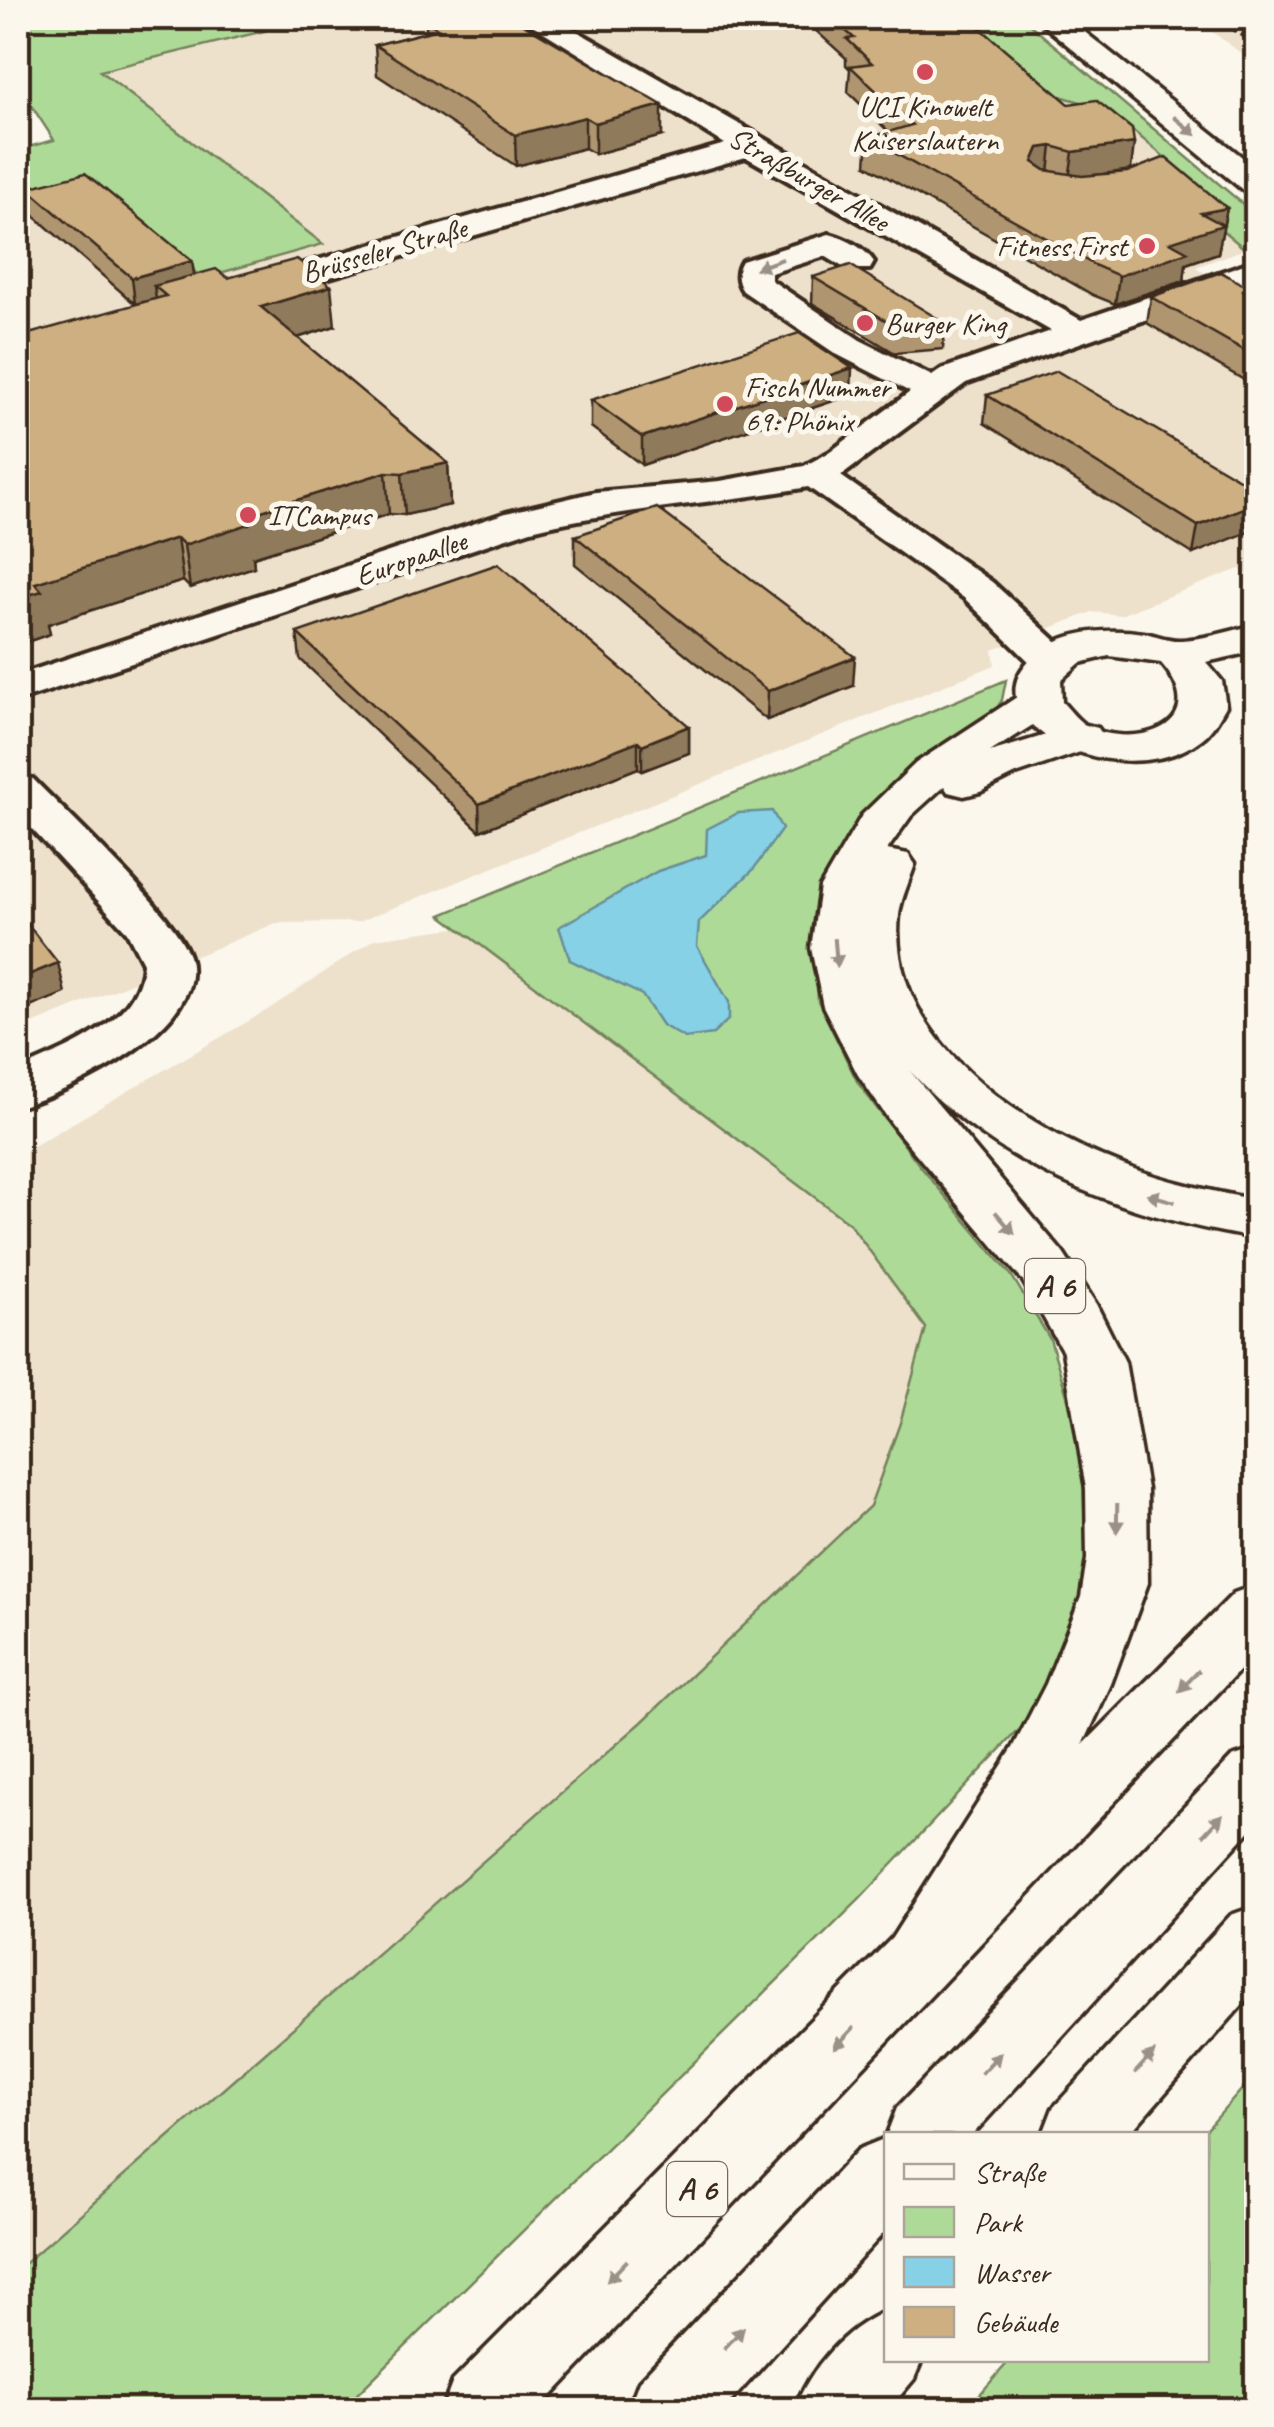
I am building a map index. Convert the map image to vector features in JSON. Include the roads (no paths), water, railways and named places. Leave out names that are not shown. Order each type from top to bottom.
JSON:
[{"type":"main road","points":[[1050,18],[1256,184]]},
{"type":"main road","points":[[1094,18],[1203,103]]},
{"type":"main road","points":[[1176,654],[1256,638]]},
{"type":"main road","points":[[1094,646],[1150,646],[1176,654],[1218,681],[1226,698],[1224,715],[1213,730],[1192,742],[1138,750],[1082,737],[1062,727],[1046,681],[1094,646]]},
{"type":"main road","points":[[1218,681],[1256,656]]},
{"type":"main road","name":"A 6","points":[[912,1969],[1017,1800],[1078,1690],[1116,1585],[1118,1472],[1094,1354],[1044,1268],[947,1157],[870,1057],[840,990],[834,938],[842,885],[878,824],[932,772],[1046,681]]},
{"type":"main road","points":[[1082,737],[1000,764],[961,783],[898,848],[876,892],[873,920],[874,957],[885,996],[929,1063],[977,1108],[1018,1136],[1078,1168],[1131,1190],[1194,1208],[1256,1219]]},
{"type":"main road","name":"A 6","points":[[482,2410],[1256,1611]]},
{"type":"main road","points":[[926,2132],[1256,1778]]},
{"type":"main road","points":[[1082,2132],[1256,1938]]},
{"type":"main road","points":[[668,2410],[884,2177]]},
{"type":"main road","points":[[834,2410],[884,2353]]},
{"type":"street","name":"Straßburger Allee","points":[[501,18],[539,20],[750,146],[1076,331]]},
{"type":"street","name":"Brüsseler Straße","points":[[217,298],[750,146]]},
{"type":"street","points":[[858,262],[829,244],[754,268],[751,275],[754,284],[832,332],[848,347],[933,390]]},
{"type":"street","name":"Europaallee","points":[[18,689],[519,521],[596,504],[720,492],[815,475],[843,460],[933,390],[980,365],[1256,270]]},
{"type":"street","points":[[815,475],[978,590],[1094,646]]},
{"type":"street","points":[[978,590],[1046,681]]},
{"type":"street","points":[[18,788],[143,922],[160,946],[168,967],[158,1000],[134,1027],[92,1056],[18,1090]]},
{"type":"water","points":[[772,811],[782,829],[753,870],[699,922],[697,946],[729,1002],[729,1019],[713,1034],[685,1038],[662,1025],[642,995],[570,960],[559,927],[658,871],[706,855],[707,829],[738,813]]},
{"type":"railway","points":[[1218,18],[1256,44]]},
{"type":"place","name":"UCI Kinowelt Kaiserslautern","points":[[925,72]]},
{"type":"place","name":"Fitness First","points":[[1147,246]]},
{"type":"place","name":"Burger King","points":[[865,323]]},
{"type":"place","name":"Fisch Nummer 69: Phönix","points":[[725,404]]},
{"type":"place","name":"ITCampus","points":[[248,515]]}]
